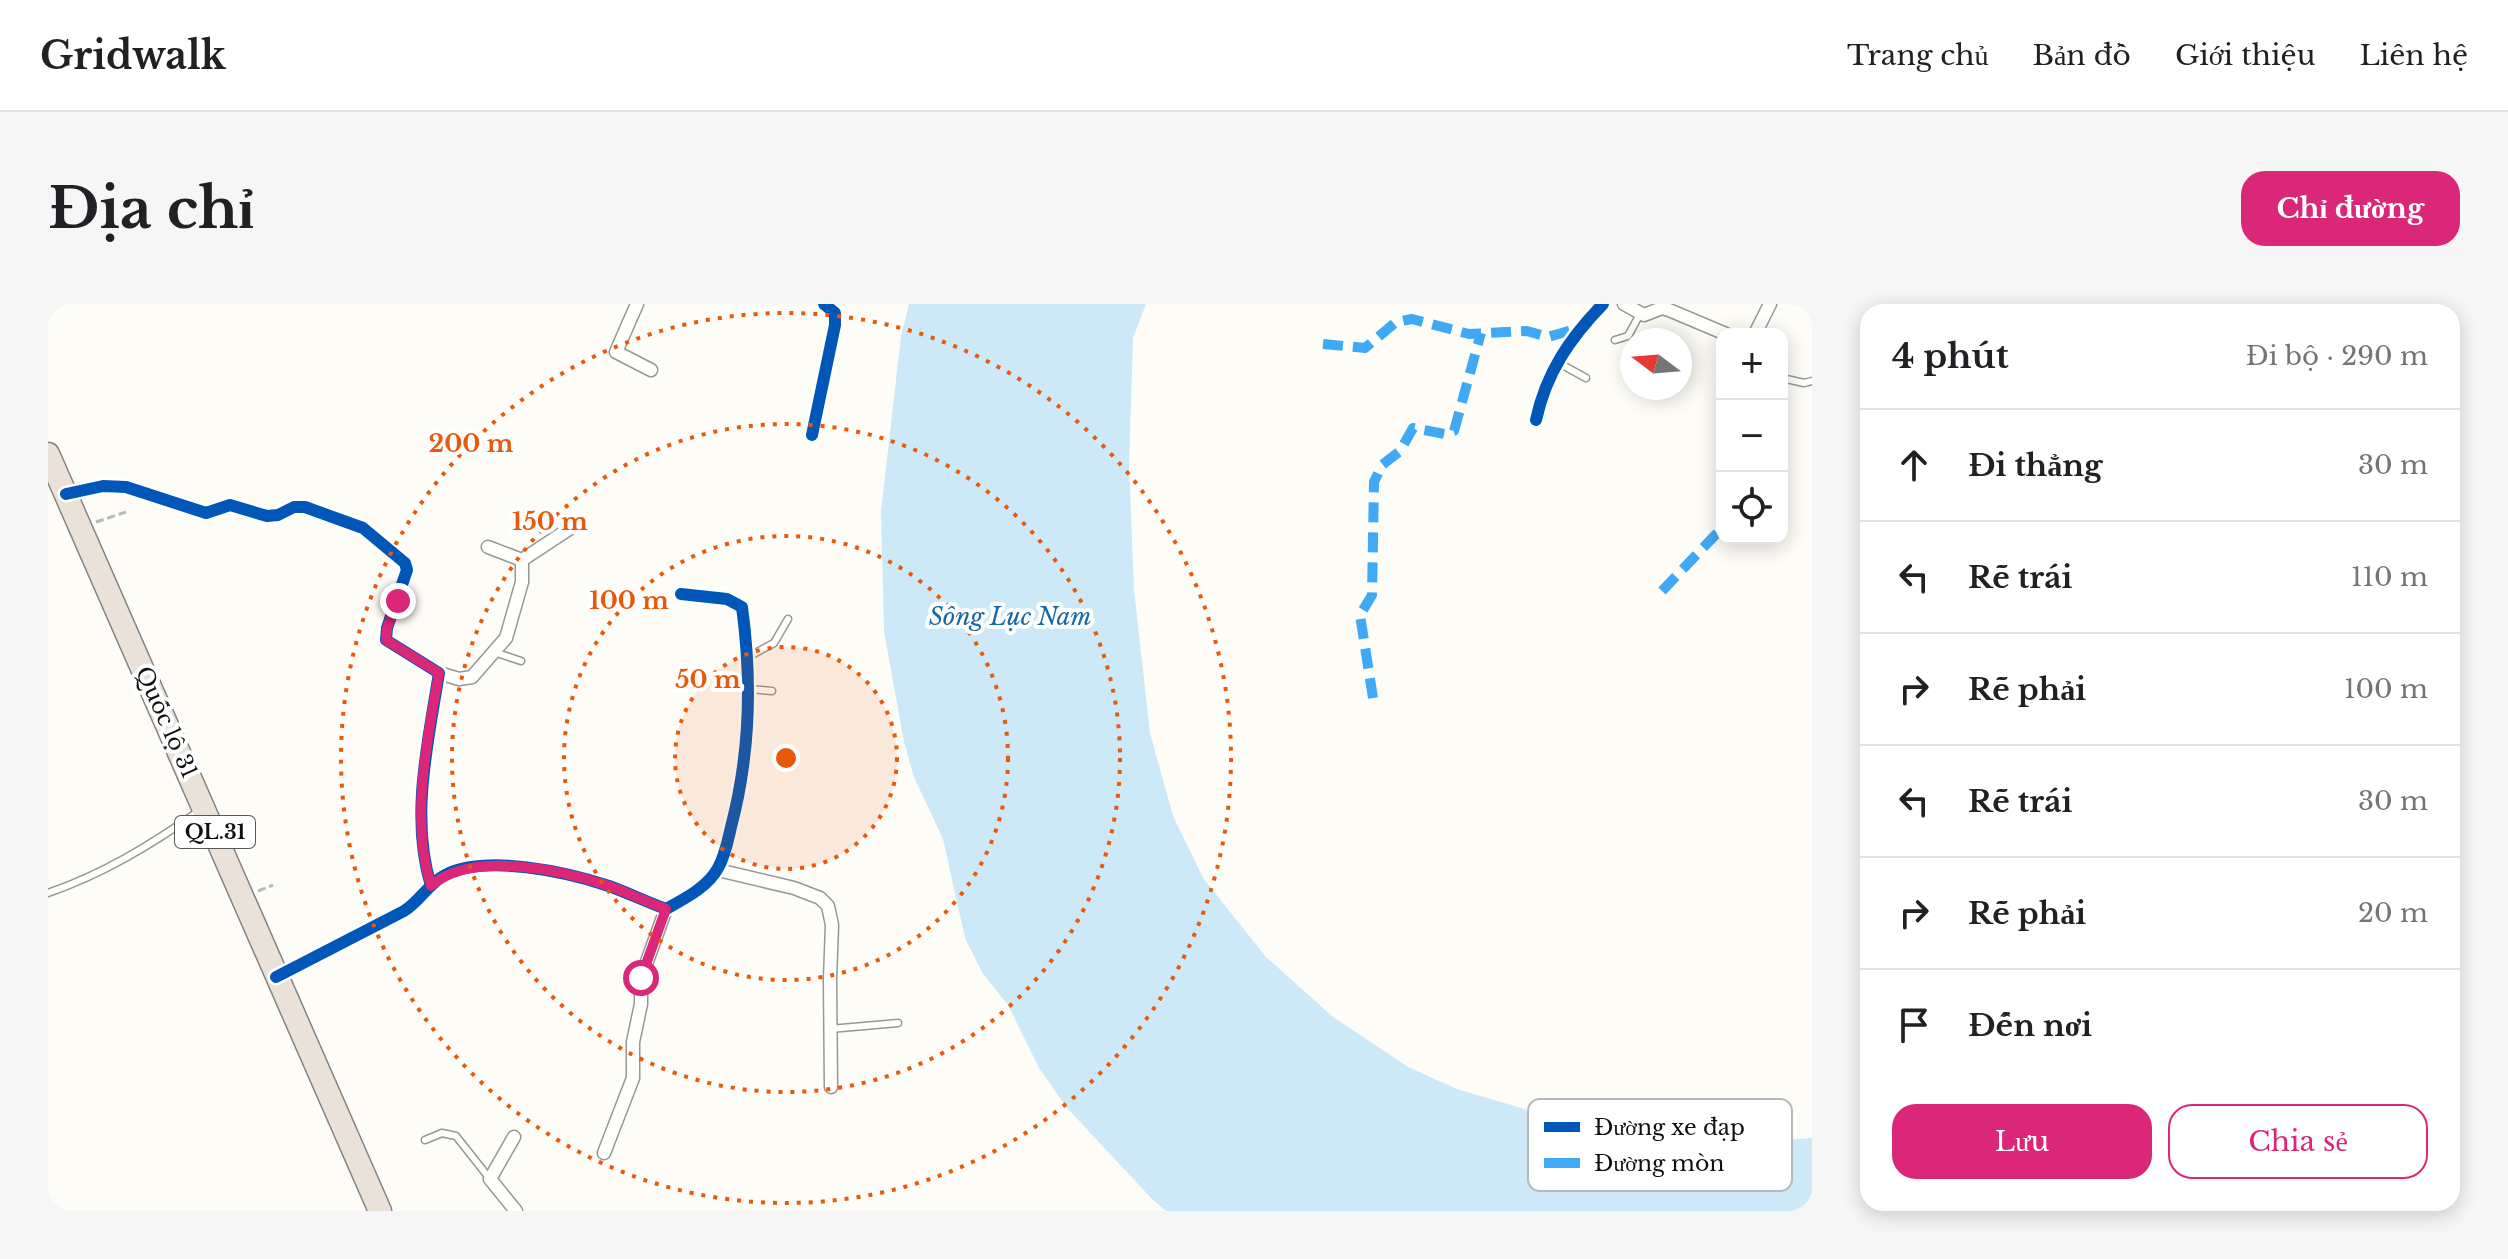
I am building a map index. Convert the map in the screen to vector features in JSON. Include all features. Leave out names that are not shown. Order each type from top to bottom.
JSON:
[{"type":"highway","name":"Quốc lộ 31","points":[[48,454],[380,1211]]},
{"type":"street","points":[[637,304],[616,352],[651,370]]},
{"type":"street","points":[[812,435],[835,325],[835,313],[824,304]]},
{"type":"street","points":[[1536,420],[1556,361],[1579,328],[1603,304]]},
{"type":"street","points":[[1624,304],[1640,314],[1650,314],[1662,308],[1716,330]]},
{"type":"street","points":[[1758,328],[1770,304]]},
{"type":"street","points":[[66,494],[103,486],[126,487],[206,513],[230,505],[267,516],[278,515],[294,507],[305,507],[363,528],[376,536],[407,566],[386,640],[439,673],[466,680],[506,638],[522,582],[522,560]]},
{"type":"street","points":[[522,560],[569,529]]},
{"type":"street","points":[[488,547],[522,560]]},
{"type":"street","points":[[604,1153],[633,1078],[633,1042],[641,1004],[641,978],[666,909],[693,894],[718,870],[740,784],[749,689],[742,607],[727,599],[681,594]]},
{"type":"street","points":[[431,886],[422,856],[420,815],[439,673]]},
{"type":"street","points":[[276,977],[413,906],[441,877],[461,869],[578,877],[610,886],[666,909]]},
{"type":"street","points":[[718,870],[794,888],[820,898],[828,906],[832,925],[831,1087]]},
{"type":"street","points":[[514,1137],[490,1179],[516,1211]]},
{"type":"lane","points":[[1615,340],[1628,336],[1640,314]]},
{"type":"lane","points":[[1556,361],[1586,378]]},
{"type":"lane","points":[[1788,380],[1812,381]]},
{"type":"lane","points":[[746,658],[774,643],[788,619]]},
{"type":"lane","points":[[494,652],[521,661]]},
{"type":"lane","points":[[749,689],[772,691]]},
{"type":"lane","points":[[48,893],[114,865],[163,837],[204,807]]},
{"type":"lane","points":[[830,1029],[898,1023]]},
{"type":"lane","points":[[425,1140],[442,1133],[456,1136],[490,1179]]},
{"type":"path","points":[[80,526],[126,512]]},
{"type":"water","name":"Sông Lục Nam","points":[[909,304],[1146,304],[1133,338],[1129,464],[1134,590],[1150,733],[1173,816],[1203,878],[1266,957],[1333,1017],[1408,1067],[1457,1089],[1528,1110],[1528,1191],[1792,1191],[1792,1139],[1812,1138],[1812,1211],[1166,1211],[1153,1200],[1067,1108],[1039,1068],[1008,1005],[983,974],[965,938],[943,839],[914,777],[904,742],[884,631],[881,512],[901,336]]},
{"type":"marked path","points":[[1323,344],[1365,348],[1396,322],[1412,319],[1469,334],[1527,331],[1548,337],[1579,328]]},
{"type":"marked path","points":[[1373,698],[1360,615],[1372,595],[1374,482],[1382,465],[1400,451],[1413,428],[1445,434],[1454,431],[1481,333]]},
{"type":"marked path","points":[[1662,591],[1716,534]]},
{"type":"cycle path","points":[[812,435],[835,325],[835,313],[824,304]]},
{"type":"cycle path","points":[[1536,420],[1546,387],[1561,357],[1603,304]]},
{"type":"cycle path","points":[[66,494],[103,486],[126,487],[206,513],[230,505],[267,516],[278,515],[294,507],[305,507],[363,528],[405,563],[407,570],[387,628],[386,640],[439,673],[421,807],[425,860],[431,886]]},
{"type":"cycle path","points":[[276,977],[404,911],[439,878],[462,869],[527,867],[571,875],[609,886],[666,909],[708,881],[724,853],[742,773],[748,690],[745,634],[742,607],[727,599],[681,594]]},
{"type":"route","points":[[398,601],[387,628],[386,640],[439,673],[420,815],[422,856],[431,886],[441,877],[461,869],[517,867],[578,877],[610,886],[666,909],[641,978]]}]
